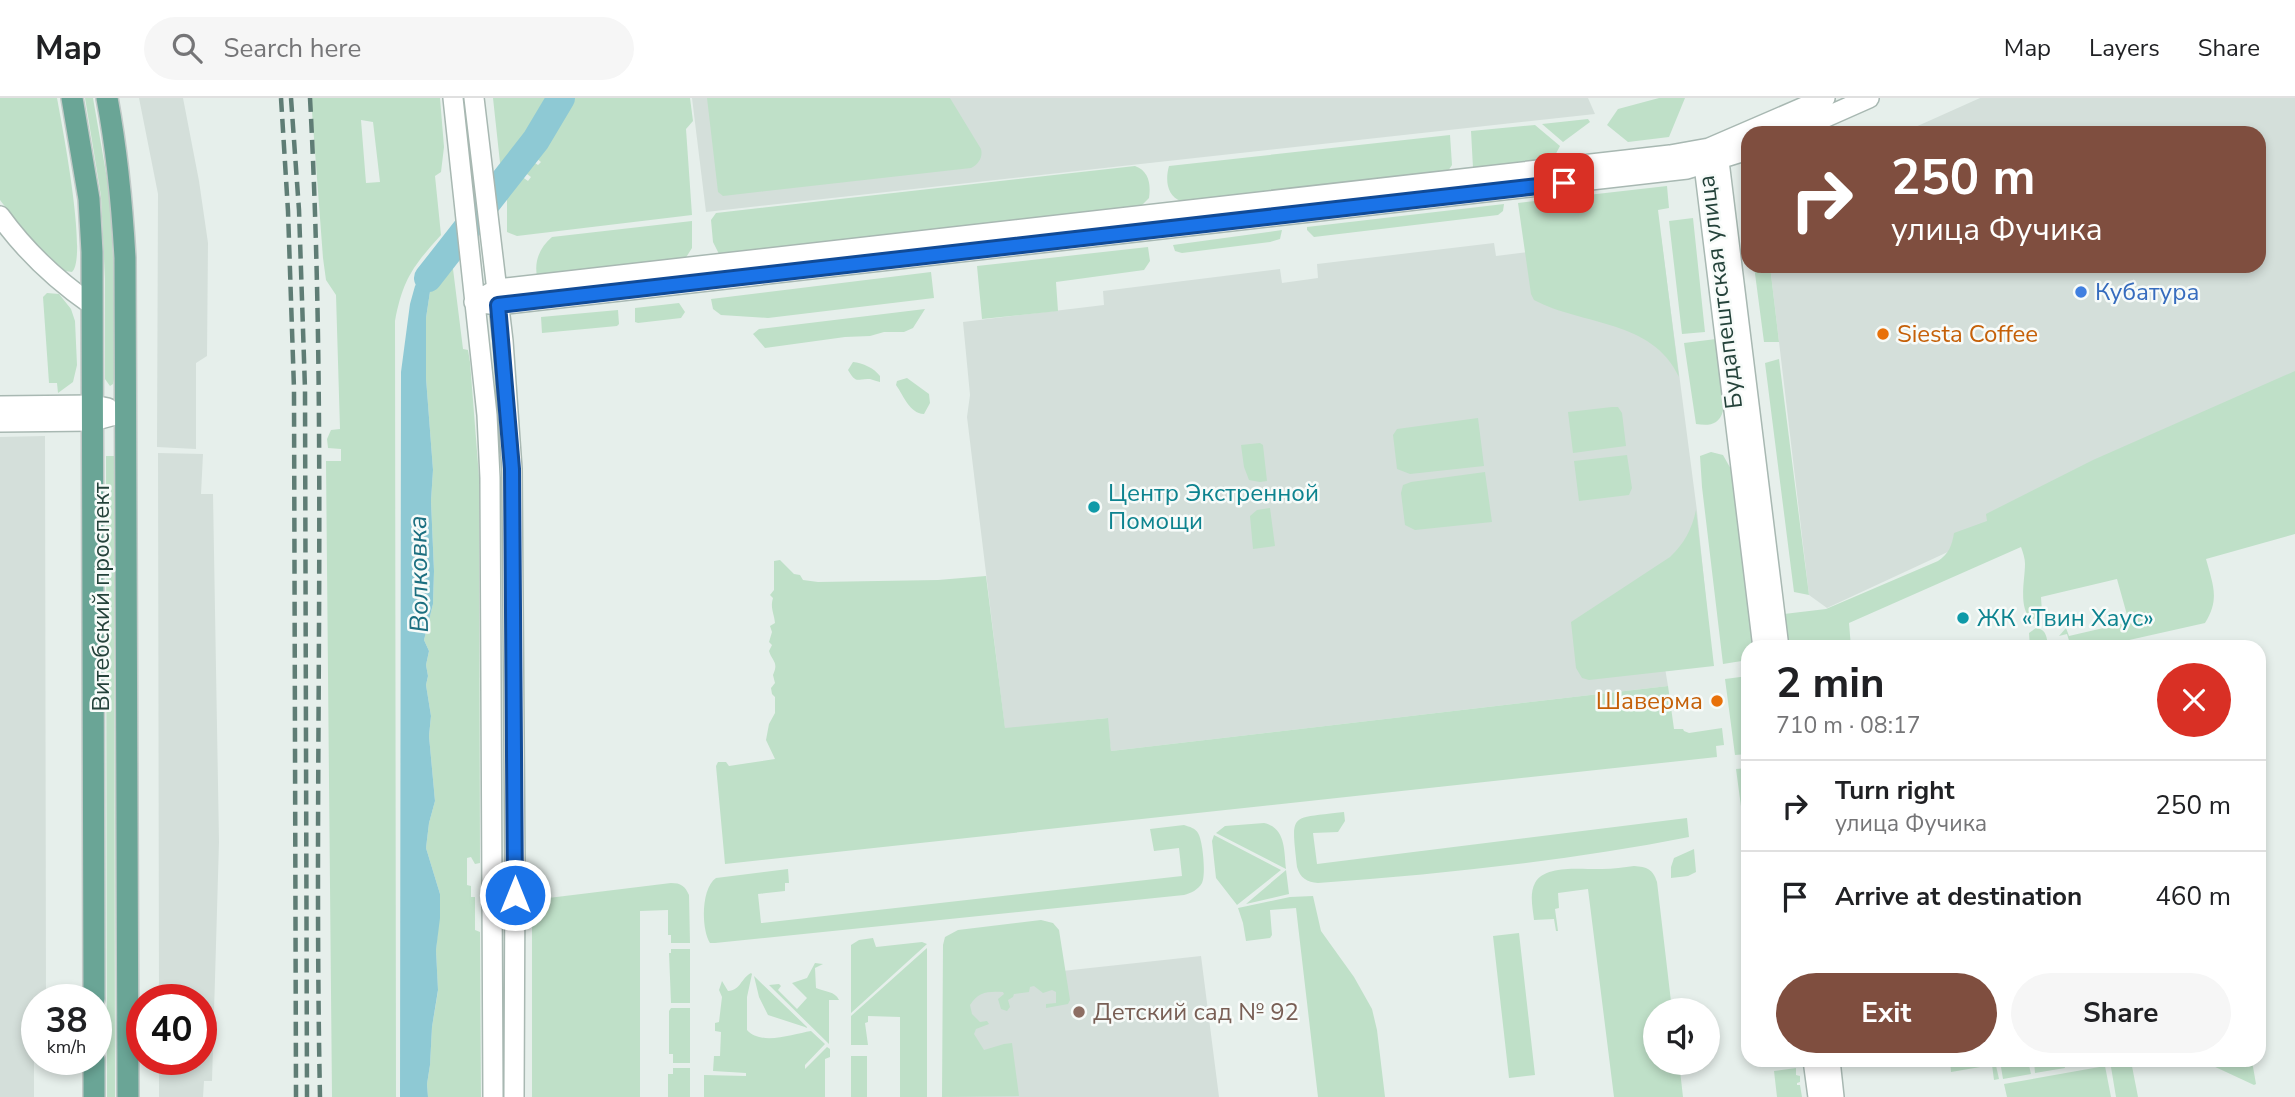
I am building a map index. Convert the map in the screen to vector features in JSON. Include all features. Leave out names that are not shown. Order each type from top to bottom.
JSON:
[{"type":"main road","name":"Витебский проспект","points":[[72,98],[89,199],[92,305],[94,984]]},
{"type":"main road","name":"Витебский проспект","points":[[107,98],[122,194],[125,258],[128,1097]]},
{"type":"main road","points":[[94,1075],[94,1097]]},
{"type":"street","points":[[453,98],[487,415],[490,478],[493,1097]]},
{"type":"street","points":[[474,98],[491,236],[511,455],[514,530],[514,1097]]},
{"type":"street","points":[[1772,126],[1825,98]]},
{"type":"street","points":[[1806,126],[1869,98]]},
{"type":"street","points":[[1711,158],[1741,142]]},
{"type":"street","points":[[474,302],[497,297],[1670,155],[1711,158],[1741,152]]},
{"type":"street","name":"Будапештская улица","points":[[1711,158],[1762,640]]},
{"type":"street","name":"Будапештская улица","points":[[1711,158],[1778,640]]},
{"type":"street","points":[[0,216],[48,272],[92,305]]},
{"type":"street","points":[[0,405],[93,413]]},
{"type":"street","points":[[0,422],[126,412]]},
{"type":"street","points":[[1814,1067],[1818,1097]]},
{"type":"street","points":[[1831,1067],[1834,1097]]},
{"type":"shaded area","points":[[139,98],[183,98],[199,181],[208,243],[207,356],[196,363],[196,449],[157,447],[158,194]]},
{"type":"shaded area","points":[[692,98],[1588,98],[1595,114],[706,212]]},
{"type":"shaded area","points":[[1980,98],[2295,98],[2295,391],[1827,608],[1809,595],[1771,273],[2266,273],[2266,126],[1918,126]]},
{"type":"shaded area","points":[[1661,236],[1697,511],[1711,650],[1663,656],[1668,686],[1111,751],[1107,718],[1005,729],[967,417],[970,395],[963,322],[1104,305],[1103,291],[1280,269],[1282,283],[1318,278],[1317,264],[1494,243],[1496,256]]},
{"type":"shaded area","points":[[45,436],[46,984],[21,984],[21,1075],[34,1075],[34,1097],[0,1097],[0,437]]},
{"type":"shaded area","points":[[158,453],[203,454],[201,494],[213,494],[219,842],[215,984],[159,984]]},
{"type":"shaded area","name":"Детский сад № 92","points":[[1201,956],[1219,1097],[949,1097],[950,983]]},
{"type":"shaded area","points":[[159,1075],[212,1075],[212,1081],[204,1081],[203,1097],[159,1097]]},
{"type":"green space","points":[[0,98],[57,98],[76,218],[76,262],[72,272],[65,271],[28,237],[0,200]]},
{"type":"green space","points":[[85,98],[93,98],[110,196],[114,278],[114,379],[110,386],[105,379],[105,279],[101,196]]},
{"type":"green space","points":[[311,98],[440,98],[444,147],[441,172],[435,176],[441,235],[410,274],[395,321],[396,1097],[332,1097],[326,461],[341,461],[341,449],[328,448],[327,439],[331,430],[340,429],[336,295],[326,280]],"holes":[[[361,120],[373,122],[380,182],[366,183]]]},
{"type":"green space","points":[[493,98],[547,98],[537,123],[501,172]]},
{"type":"green space","points":[[573,98],[690,98],[693,121],[686,129],[692,215],[517,236],[507,232],[507,194],[521,176],[528,181],[531,177],[523,171],[532,161],[538,165],[541,162],[535,157],[560,124]]},
{"type":"green space","points":[[707,98],[950,98],[981,149],[981,155],[971,168],[723,196],[718,192]]},
{"type":"green space","points":[[1659,98],[1685,98],[1669,137],[1628,142],[1607,125],[1618,109]]},
{"type":"green space","points":[[1588,119],[1590,122],[1563,142],[1542,124]]},
{"type":"green space","points":[[1535,125],[1560,146],[1553,159],[1473,168],[1471,131]]},
{"type":"green space","points":[[1450,135],[1452,165],[1448,171],[1181,201],[1170,191],[1167,182],[1169,166]]},
{"type":"green space","points":[[1135,166],[1146,175],[1150,188],[1149,198],[1140,207],[719,254],[713,242],[711,220],[716,213]]},
{"type":"green space","points":[[1667,186],[1669,208],[1658,210],[1679,377],[1667,358],[1652,344],[1634,334],[1534,300],[1518,203]]},
{"type":"green space","points":[[1504,204],[1503,211],[1498,215],[1314,237],[1307,230],[1307,227]]},
{"type":"green space","points":[[1693,218],[1705,332],[1682,334],[1669,221]]},
{"type":"green space","points":[[692,221],[692,248],[685,259],[537,276],[539,255],[552,237]]},
{"type":"green space","points":[[1282,230],[1280,239],[1270,242],[1182,253],[1175,251],[1173,245]]},
{"type":"green space","points":[[1148,247],[1150,261],[1144,270],[1056,282],[1058,311],[982,319],[977,266]]},
{"type":"green space","points":[[452,261],[463,349],[468,350],[470,362],[479,477],[480,863],[475,864],[471,857],[467,858],[467,885],[471,886],[471,897],[475,897],[475,930],[480,932],[481,1097],[428,1097],[427,1084],[438,991],[436,950],[440,894],[426,848],[435,801],[429,736],[431,716],[426,685],[429,651],[424,640],[433,604],[434,571],[431,501],[433,470],[426,378],[426,318],[431,285]]},
{"type":"green space","points":[[931,272],[934,298],[768,318],[721,315],[713,309],[711,299]]},
{"type":"green space","points":[[1755,273],[1771,273],[1779,342],[1764,342]]},
{"type":"green space","points":[[47,293],[59,294],[71,309],[75,321],[77,365],[73,382],[58,393],[57,383],[49,383],[43,297]]},
{"type":"green space","points":[[679,303],[685,312],[681,318],[635,322],[635,308]]},
{"type":"green space","points":[[925,309],[913,328],[904,332],[884,332],[765,348],[753,334],[759,329]]},
{"type":"green space","points":[[618,310],[617,326],[542,333],[541,317]]},
{"type":"green space","points":[[1716,339],[1723,411],[1713,424],[1696,424],[1684,343]]},
{"type":"green space","points":[[1779,359],[1809,595],[1794,592],[1765,363]]},
{"type":"green space","points":[[853,362],[875,371],[880,376],[880,382],[855,379],[848,370]]},
{"type":"green space","points":[[2295,371],[2295,534],[2206,559],[2214,599],[2205,623],[2129,640],[2069,640],[2067,634],[2059,636],[2066,628],[2069,636],[2129,622],[2117,579],[2041,597],[2042,613],[2039,618],[2031,619],[2023,601],[2025,562],[2021,547],[1849,623],[1850,640],[1788,640],[1784,614],[1826,609],[1938,561],[1949,549],[1954,533],[1987,521],[1986,514],[2093,460]]},
{"type":"green space","points":[[907,378],[929,394],[930,403],[924,414],[914,411],[896,385],[897,381]]},
{"type":"green space","points":[[1618,407],[1622,413],[1626,446],[1573,453],[1568,412]]},
{"type":"green space","points":[[1478,418],[1484,466],[1410,474],[1397,469],[1393,435],[1397,429]]},
{"type":"green space","points":[[1241,445],[1263,445],[1267,481],[1260,482],[1249,480]]},
{"type":"green space","points":[[1711,452],[1723,455],[1732,471],[1753,640],[1741,640],[1741,661],[1723,664],[1702,487],[1700,456]]},
{"type":"green space","points":[[1627,455],[1632,488],[1629,495],[1579,501],[1574,461]]},
{"type":"green space","points":[[106,456],[114,456],[115,1097],[107,1097],[107,1075],[112,1075],[112,984],[107,984]]},
{"type":"green space","points":[[1485,472],[1492,522],[1415,530],[1405,525],[1401,493],[1403,485]]},
{"type":"green space","points":[[1270,508],[1275,546],[1253,549],[1250,516],[1257,510]]},
{"type":"green space","points":[[1696,510],[1714,666],[1589,680],[1582,678],[1576,668],[1571,622],[1670,557],[1687,536]]},
{"type":"green space","points":[[780,560],[803,580],[818,582],[938,580],[986,576],[1005,728],[1108,718],[1111,751],[1668,686],[1674,729],[1683,729],[1689,733],[1722,728],[1724,745],[1716,746],[1717,757],[725,864],[716,766],[718,762],[726,762],[729,766],[775,759],[766,740],[769,724],[775,713],[775,697],[771,688],[775,683],[775,664],[769,651],[772,645],[769,642],[772,632],[770,626],[775,623],[773,598],[770,595],[774,590],[774,561]]},
{"type":"green space","points":[[2036,628],[2040,629],[2047,640],[2030,640],[2029,633]]},
{"type":"green space","points":[[1741,677],[1741,755],[1735,755],[1725,679]]},
{"type":"green space","points":[[1736,769],[1741,769],[1741,806]]},
{"type":"green space","points":[[1344,812],[1345,821],[1338,832],[1313,833],[1317,864],[1687,818],[1689,837],[1504,866],[1318,883],[1307,880],[1302,877],[1297,867],[1294,836],[1298,821]]},
{"type":"green space","points":[[1264,823],[1280,835],[1286,869],[1216,833],[1225,826]]},
{"type":"green space","points":[[1184,825],[1198,833],[1204,866],[1202,883],[1194,891],[1184,895],[715,943],[710,943],[707,937],[705,899],[707,890],[716,878],[788,869],[789,883],[785,883],[785,891],[758,894],[761,923],[1182,876],[1179,848],[1154,851],[1150,829]]},
{"type":"green space","points":[[1214,835],[1281,870],[1237,905],[1216,878],[1212,841]]},
{"type":"green space","points":[[1694,849],[1696,872],[1671,878],[1674,858]]},
{"type":"green space","points":[[1643,867],[1654,874],[1657,882],[1671,998],[1643,998],[1643,1075],[1680,1075],[1683,1097],[1614,1097],[1588,889],[1558,893],[1559,908],[1555,909],[1558,931],[1554,919],[1534,920],[1532,892],[1540,877],[1556,870]]},
{"type":"green space","points":[[1286,870],[1289,894],[1246,904]]},
{"type":"green space","points":[[671,883],[682,886],[689,895],[690,943],[671,943],[671,935],[668,935],[668,910],[640,911],[640,1097],[532,1097],[532,900]]},
{"type":"green space","points":[[1313,896],[1321,931],[1354,977],[1372,1009],[1385,1097],[1318,1097],[1296,908],[1270,910],[1270,938],[1246,941],[1238,908],[1290,897]]},
{"type":"green space","points":[[1041,920],[1053,923],[1059,930],[1070,1000],[1068,1004],[1046,1008],[1046,1004],[1056,1003],[1056,992],[1052,990],[1043,993],[1034,986],[1030,987],[1029,992],[1014,994],[1008,1000],[1010,1007],[1007,1011],[1001,1009],[998,999],[1003,992],[984,993],[976,997],[970,1005],[972,1014],[980,1022],[987,1021],[989,1024],[976,1029],[974,1034],[984,1050],[1012,1043],[1019,1096],[942,1097],[945,937],[958,930]]},
{"type":"green space","points":[[1519,933],[1535,1075],[1509,1078],[1493,936]]},
{"type":"green space","points":[[873,938],[876,947],[922,942],[927,944],[851,1013],[851,945],[859,940]]},
{"type":"green space","points":[[927,948],[927,1097],[900,1097],[900,1017],[868,1016],[868,1022],[865,1023],[868,1045],[851,1045],[851,1016]]},
{"type":"green space","points":[[671,949],[690,949],[690,1003],[671,1003]]},
{"type":"green space","points":[[815,963],[823,964],[815,968],[816,988],[832,993],[839,1000],[829,1000],[829,1044],[769,985],[779,984],[781,986],[778,990],[797,1009],[807,998],[792,983],[807,978]]},
{"type":"green space","points":[[751,973],[747,997],[747,1030],[753,1035],[769,1038],[811,1031],[825,1044],[805,1065],[805,1069],[827,1047],[830,1049],[830,1057],[825,1059],[825,1097],[704,1097],[704,1075],[746,1076],[746,1073],[713,1071],[714,1056],[720,1056],[721,1032],[715,1031],[715,1023],[719,1022],[722,997],[719,990],[722,981],[728,991],[732,990]]},
{"type":"green space","points":[[754,976],[808,1028],[768,1015],[759,997]]},
{"type":"green space","points":[[671,1008],[690,1008],[690,1063],[673,1063],[673,1054],[669,1054]]},
{"type":"green space","points":[[851,1056],[867,1056],[867,1097],[851,1097]]},
{"type":"green space","points":[[1951,1067],[1980,1067],[1951,1072]]},
{"type":"green space","points":[[1992,1067],[1996,1067],[1999,1079],[1994,1080]]},
{"type":"green space","points":[[2001,1067],[2029,1067],[2031,1074],[2003,1079]]},
{"type":"green space","points":[[2034,1067],[2065,1068],[2035,1073]]},
{"type":"green space","points":[[2105,1067],[2111,1097],[2007,1097],[2004,1084]]},
{"type":"green space","points":[[2111,1067],[2132,1067],[2138,1097],[2116,1097]]},
{"type":"green space","points":[[2215,1067],[2253,1067],[2254,1085]]},
{"type":"green space","points":[[673,1068],[690,1068],[690,1097],[668,1097],[668,1074],[673,1074]]},
{"type":"green space","points":[[1796,1068],[1796,1075],[1800,1076],[1797,1085],[1800,1085],[1802,1097],[1777,1097],[1774,1071]]},
{"type":"water","name":"Волковка","points":[[448,241],[452,261],[431,285],[426,318],[426,378],[433,470],[431,501],[434,571],[433,604],[424,640],[429,651],[426,685],[431,716],[429,736],[435,801],[426,848],[440,894],[436,950],[438,990],[432,1027],[428,1097],[400,1097],[401,372],[415,286]]},
{"type":"waterway","name":"Волковка","points":[[428,278],[536,140],[561,98]]},
{"type":"railway","points":[[281,98],[294,389],[296,1097]]},
{"type":"railway","points":[[291,98],[299,210],[305,389],[307,1097]]},
{"type":"railway","points":[[310,98],[318,348],[320,1097]]},
{"type":"place","name":"Кубатура","points":[[2081,292]]},
{"type":"place","name":"Siesta Coffee","points":[[1883,334]]},
{"type":"place","name":"Центр Экстренной Помощи","points":[[1094,507]]},
{"type":"place","name":"ЖК «Твин Хаус»","points":[[1963,618]]},
{"type":"place","name":"Шаверма","points":[[1717,701]]},
{"type":"place","name":"Детский сад № 92","points":[[1079,1012]]},
{"type":"route","points":[[515,895],[512,469],[498,305],[1564,183]]}]
